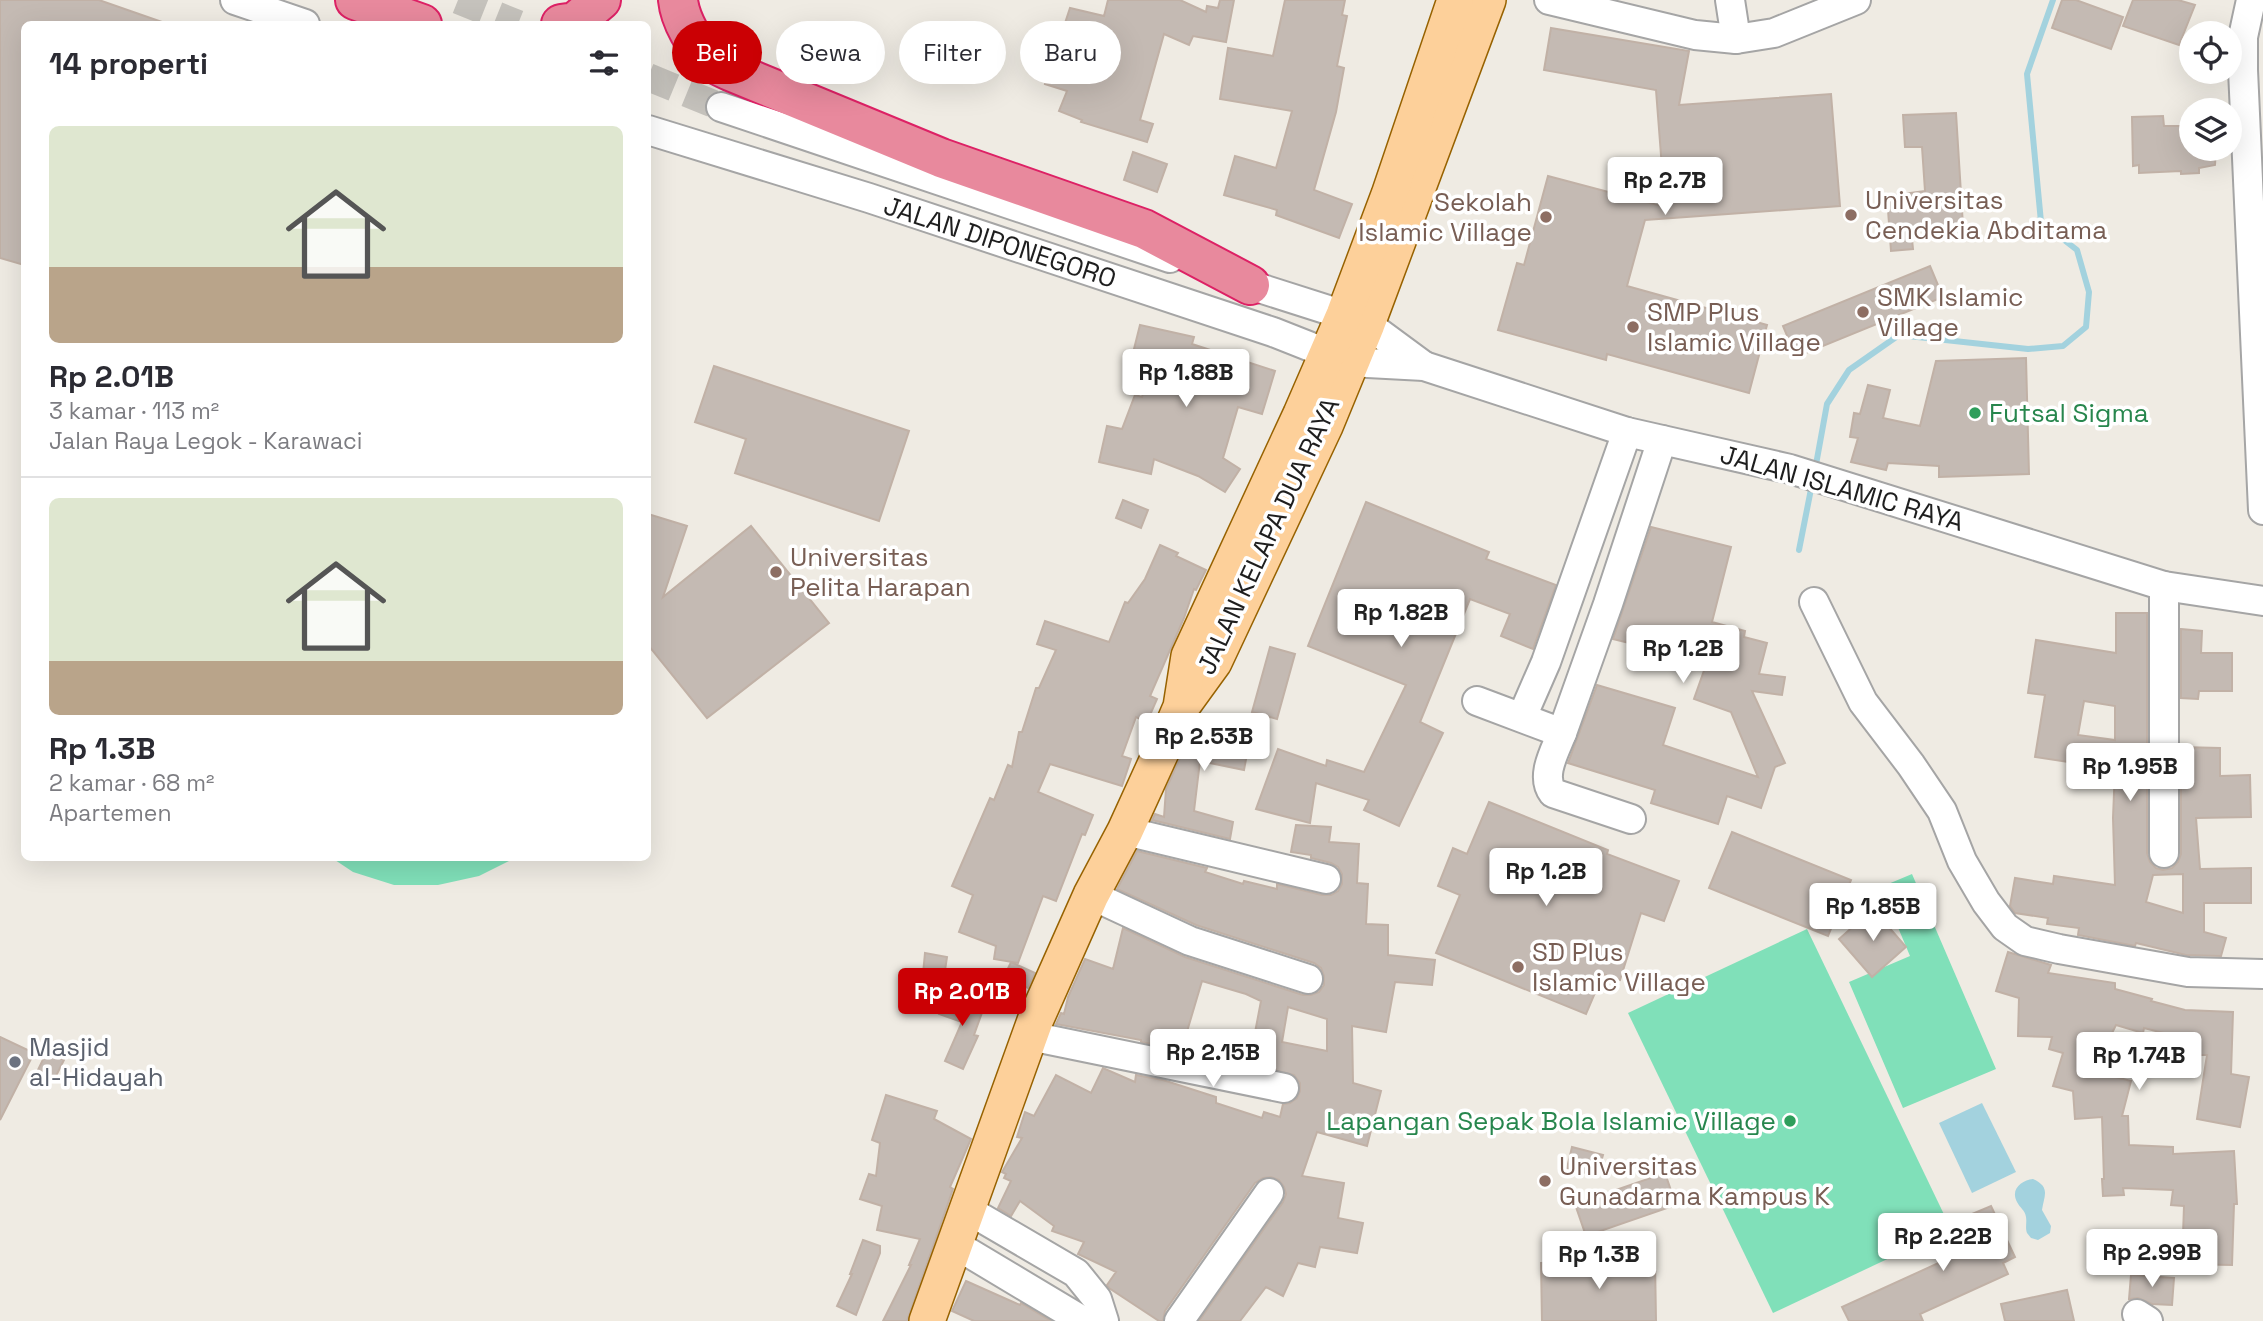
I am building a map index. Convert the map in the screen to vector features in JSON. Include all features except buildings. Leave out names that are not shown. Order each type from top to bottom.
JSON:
[{"type":"highway","points":[[355,0],[414,21]]},
{"type":"highway","points":[[576,21],[601,0]]},
{"type":"highway","points":[[678,0],[684,21],[695,41],[711,61],[730,71],[941,158],[1144,229],[1250,285]]},
{"type":"main road","points":[[1355,319],[1389,195],[1455,0]]},
{"type":"main road","points":[[1355,319],[1488,0]]},
{"type":"main road","name":"JALAN KELAPA DUA RAYA","points":[[928,1321],[1030,1036],[1091,895],[1125,831],[1181,707],[1214,662],[1258,539],[1325,426],[1337,357],[1355,319]]},
{"type":"street","points":[[235,0],[296,21]]},
{"type":"street","points":[[1549,0],[1695,34],[1736,39],[1774,33],[1856,0]]},
{"type":"street","points":[[1730,0],[1736,39]]},
{"type":"street","points":[[2250,0],[2243,48],[2258,330],[2263,510]]},
{"type":"street","name":"JALAN DIPONEGORO","points":[[721,107],[1355,319]]},
{"type":"street","name":"JALAN DIPONEGORO","points":[[651,132],[869,198],[1273,332],[1337,357]]},
{"type":"street","name":"JALAN ISLAMIC RAYA","points":[[1355,319],[1424,366]]},
{"type":"street","name":"JALAN ISLAMIC RAYA","points":[[1337,357],[1424,366],[1627,432],[1836,482],[2164,586],[2263,601]]},
{"type":"street","points":[[1522,717],[1546,663],[1627,432]]},
{"type":"street","points":[[1631,820],[1553,793],[1549,788],[1547,776],[1662,440]]},
{"type":"street","points":[[2164,586],[2164,853]]},
{"type":"street","points":[[1814,602],[1863,702],[1942,811],[1962,861],[1986,902],[2005,927],[2025,942],[2059,949],[2188,972],[2263,974]]},
{"type":"street","points":[[1477,701],[1562,733]]},
{"type":"street","points":[[1125,831],[1326,878]]},
{"type":"street","points":[[1091,895],[1190,941],[1308,979]]},
{"type":"street","points":[[1030,1036],[1284,1088]]},
{"type":"street","points":[[1179,1321],[1269,1192]]},
{"type":"street","points":[[968,1210],[1076,1273],[1097,1299],[1104,1321]]},
{"type":"street","points":[[956,1245],[1083,1321]]},
{"type":"green space","points":[[336,861],[509,861],[479,876],[438,885],[394,885],[353,872]]},
{"type":"green space","points":[[1912,874],[1996,1069],[1903,1108],[1849,982],[1910,956],[1881,887]]},
{"type":"green space","name":"Lapangan Sepak Bola Islamic Village","points":[[1807,929],[1951,1229],[1773,1313],[1628,1013]]},
{"type":"water","points":[[1982,1103],[2016,1172],[1972,1193],[1939,1123]]},
{"type":"water","points":[[2033,1179],[2044,1189],[2042,1210],[2051,1226],[2050,1233],[2038,1240],[2027,1233],[2024,1211],[2015,1197],[2018,1186]]},
{"type":"waterway","points":[[1815,470],[1827,404],[1849,370],[1899,335],[2028,349],[2063,346],[2086,327],[2089,292],[2077,250],[2041,222],[2027,74],[2053,0]]},
{"type":"waterway","points":[[1799,550],[1812,484]]},
{"type":"tunnel","points":[[458,0],[510,21]]},
{"type":"tunnel","points":[[651,78],[721,107]]},
{"type":"place","name":"Universitas Cendekia Abditama","points":[[1851,215]]},
{"type":"place","name":"Sekolah Islamic Village","points":[[1546,217]]},
{"type":"place","name":"SMK Islamic Village","points":[[1863,312]]},
{"type":"place","name":"SMP Plus Islamic Village","points":[[1633,327]]},
{"type":"place","name":"Futsal Sigma","points":[[1975,413]]},
{"type":"place","name":"Universitas Pelita Harapan","points":[[776,572]]},
{"type":"place","name":"SD Plus Islamic Village","points":[[1518,967]]},
{"type":"place","name":"Masjid al-Hidayah","points":[[15,1062]]},
{"type":"place","name":"Lapangan Sepak Bola Islamic Village","points":[[1790,1121]]},
{"type":"place","name":"Universitas Gunadarma Kampus K","points":[[1545,1181]]}]
